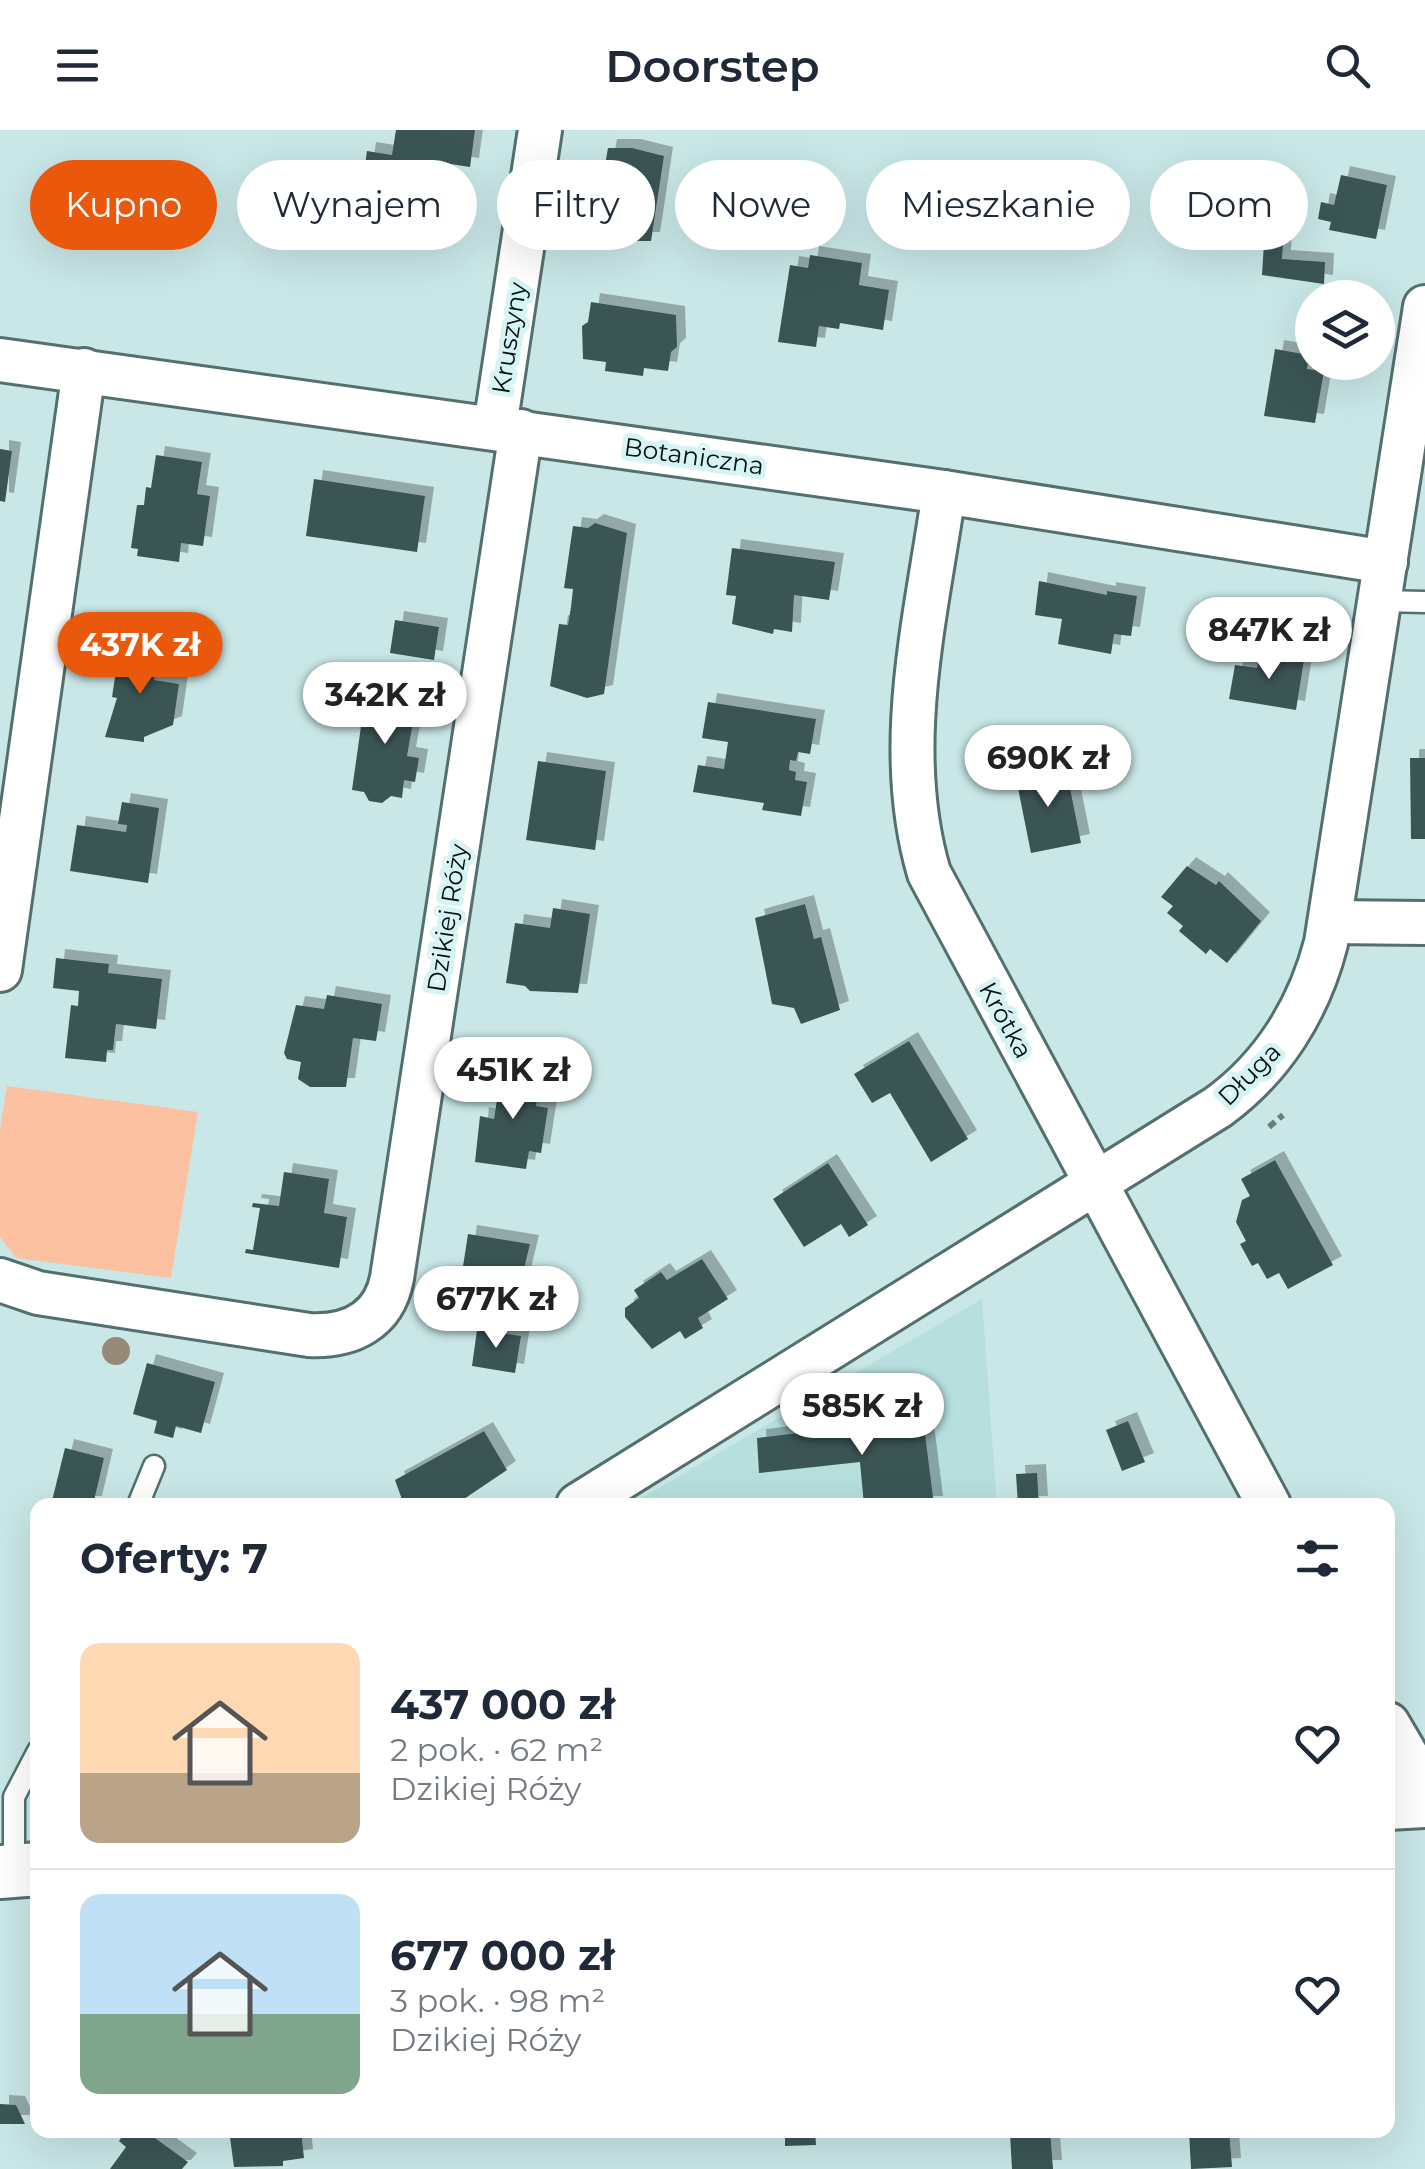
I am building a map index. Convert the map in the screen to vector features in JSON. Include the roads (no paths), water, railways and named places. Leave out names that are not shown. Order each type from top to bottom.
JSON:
[{"type":"street","name":"Kruszyny","points":[[508,429],[540,130]]},
{"type":"street","name":"Długa","points":[[589,1498],[1096,1185],[1222,1104],[1263,1066],[1308,995],[1330,922],[1425,307]]},
{"type":"street","name":"Botaniczna","points":[[0,360],[944,492],[1383,582]]},
{"type":"street","points":[[0,970],[84,370]]},
{"type":"street","name":"Dzikiej Róży","points":[[0,1280],[38,1293],[309,1335],[348,1332],[375,1316],[384,1304],[392,1278],[508,429]]},
{"type":"street","name":"Krótka","points":[[944,492],[911,746],[916,824],[939,898],[1264,1498]]},
{"type":"street","points":[[1330,922],[1425,922]]},
{"type":"street","points":[[1395,1736],[1425,1787]]},
{"type":"street","points":[[1395,1803],[1425,1801]]},
{"type":"lane","points":[[1383,582],[1425,602]]},
{"type":"lane","points":[[141,1498],[154,1466]]},
{"type":"lane","points":[[17,1870],[14,1798],[30,1767]]}]
